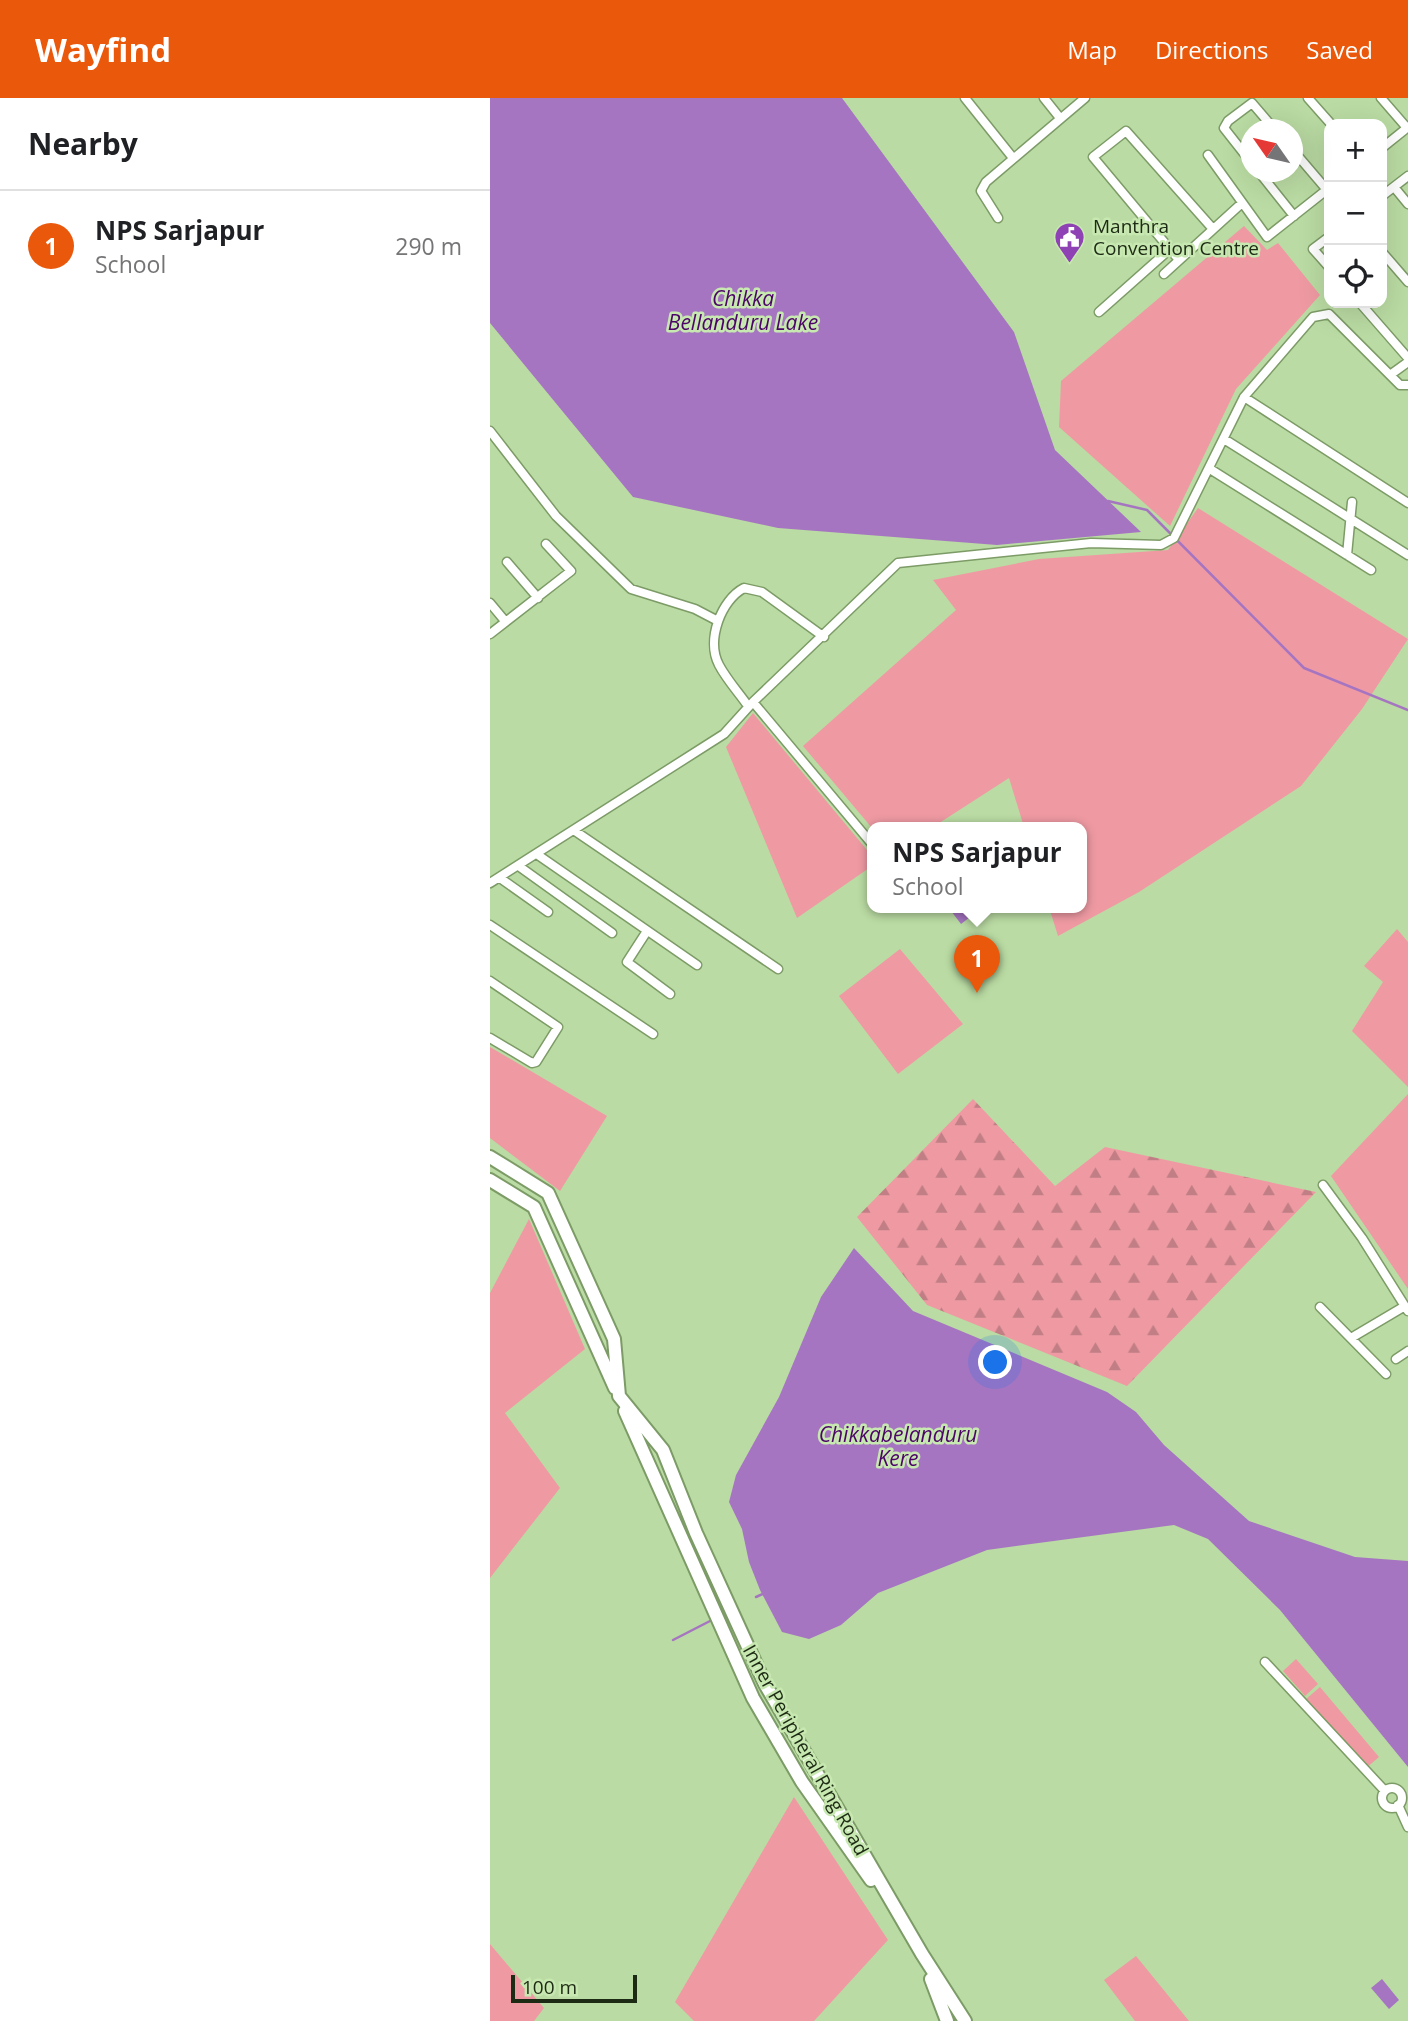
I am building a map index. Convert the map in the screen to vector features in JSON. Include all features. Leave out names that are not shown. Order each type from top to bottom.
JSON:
[{"type":"main road","name":"Inner Peripheral Ring Road","points":[[490,1157],[548,1192],[614,1339],[619,1396],[663,1450],[765,1685],[922,1954],[947,2021]]},
{"type":"main road","name":"Inner Peripheral Ring Road","points":[[490,1180],[534,1207],[753,1698],[802,1782],[922,1954],[965,2021]]},
{"type":"street","points":[[965,98],[1013,158]]},
{"type":"street","points":[[1044,98],[1060,118]]},
{"type":"street","points":[[998,218],[981,191],[986,182],[1085,98]]},
{"type":"street","points":[[1308,98],[1327,119]]},
{"type":"street","points":[[1381,98],[1407,128],[1387,144]]},
{"type":"street","points":[[1240,148],[1224,128],[1228,121],[1252,103],[1266,119]]},
{"type":"street","points":[[1179,260],[1093,157],[1126,131],[1213,229]]},
{"type":"street","points":[[1208,155],[1267,237],[1324,192]]},
{"type":"street","points":[[1303,160],[1324,184]]},
{"type":"street","points":[[1387,192],[1408,176]]},
{"type":"street","points":[[1267,182],[1294,216]]},
{"type":"street","points":[[1394,187],[1408,204]]},
{"type":"street","points":[[1164,274],[1242,203]]},
{"type":"street","points":[[1324,241],[1313,249],[1324,261]]},
{"type":"street","points":[[1099,312],[1170,249]]},
{"type":"street","points":[[1387,258],[1408,282]]},
{"type":"street","points":[[1364,308],[1408,360],[1390,375]]},
{"type":"street","points":[[490,883],[520,867],[724,734],[750,704],[898,563],[1091,542],[1161,545],[1174,538],[1182,527],[1244,397],[1313,317],[1320,313],[1329,314],[1400,385],[1408,385]]},
{"type":"street","points":[[1244,397],[1408,503]]},
{"type":"street","points":[[490,430],[556,516],[631,589],[695,609],[718,621]]},
{"type":"street","points":[[1224,439],[1408,555]]},
{"type":"street","points":[[1210,468],[1371,570]]},
{"type":"street","points":[[1348,555],[1352,502]]},
{"type":"street","points":[[490,634],[571,571],[546,544]]},
{"type":"street","points":[[507,562],[538,598]]},
{"type":"street","points":[[824,636],[762,592],[744,588],[732,594],[718,621],[718,663],[750,704],[867,838]]},
{"type":"street","points":[[490,603],[505,621]]},
{"type":"street","points":[[575,831],[778,970]]},
{"type":"street","points":[[538,855],[697,965]]},
{"type":"street","points":[[520,867],[612,933]]},
{"type":"street","points":[[500,878],[548,912]]},
{"type":"street","points":[[490,925],[653,1034]]},
{"type":"street","points":[[647,931],[626,962],[670,993]]},
{"type":"street","points":[[490,981],[558,1027],[536,1062],[532,1063],[490,1038]]},
{"type":"street","points":[[1323,1185],[1362,1238],[1406,1308],[1351,1339]]},
{"type":"street","points":[[1320,1307],[1386,1374]]},
{"type":"street","points":[[1396,1359],[1408,1352]]},
{"type":"street","points":[[1265,1662],[1385,1791],[1393,1788],[1400,1793],[1398,1805],[1408,1826]]},
{"type":"green space","points":[[1244,226],[1267,250],[1278,243],[1320,295],[1236,389],[1170,526],[1059,427],[1061,381]]},
{"type":"green space","points":[[1198,508],[1408,639],[1362,709],[1301,786],[1139,892],[1058,936],[1051,913],[1087,913],[1087,822],[1022,822],[1009,778],[941,822],[867,822],[803,746],[956,610],[933,580],[1039,559],[1168,550]]},
{"type":"green space","points":[[753,713],[867,850],[867,869],[797,918],[726,747]]},
{"type":"green space","points":[[1397,929],[1408,942],[1408,1087],[1352,1031],[1383,982],[1364,966]]},
{"type":"green space","points":[[900,949],[963,1024],[898,1074],[839,996]]},
{"type":"green space","points":[[490,1047],[607,1116],[560,1191],[490,1138]]},
{"type":"green space","points":[[1408,1094],[1408,1289],[1331,1176]]},
{"type":"green space","points":[[973,1099],[1055,1186],[1105,1147],[1316,1192],[1127,1386],[927,1305],[857,1217]]},
{"type":"green space","points":[[529,1219],[585,1349],[505,1413],[560,1488],[490,1578],[490,1293]]},
{"type":"green space","points":[[1296,1659],[1318,1684],[1305,1696],[1283,1671]]},
{"type":"green space","points":[[1320,1687],[1379,1757],[1365,1769],[1306,1699]]},
{"type":"green space","points":[[794,1797],[888,1940],[814,2021],[694,2021],[675,2002]]},
{"type":"green space","points":[[490,1944],[544,2008],[534,2021],[490,2021]]},
{"type":"green space","points":[[1136,1956],[1189,2021],[1135,2021],[1104,1980]]},
{"type":"water","name":"Chikka Bellanduru Lake","points":[[490,98],[842,98],[1014,332],[1055,450],[1141,532],[997,545],[778,528],[633,497],[490,323]]},
{"type":"water","points":[[953,913],[974,914],[961,924]]},
{"type":"water","name":"Chikkabelanduru Kere","points":[[854,1248],[913,1311],[1107,1392],[1136,1412],[1164,1445],[1249,1521],[1355,1557],[1408,1561],[1408,1767],[1280,1610],[1208,1539],[1174,1525],[987,1550],[878,1593],[841,1625],[809,1639],[782,1632],[760,1590],[749,1562],[742,1529],[729,1502],[736,1475],[779,1397],[821,1297]]},
{"type":"water","points":[[1382,1979],[1399,2000],[1389,2009],[1371,1988]]},
{"type":"waterway","points":[[1108,501],[1147,510],[1304,668],[1408,710]]},
{"type":"waterway","points":[[756,1597],[765,1593]]},
{"type":"waterway","points":[[673,1640],[710,1621]]},
{"type":"place","name":"Manthra Convention Centre","points":[[1070,264]]},
{"type":"place","name":"NPS Sarjapur","points":[[977,993]]}]
